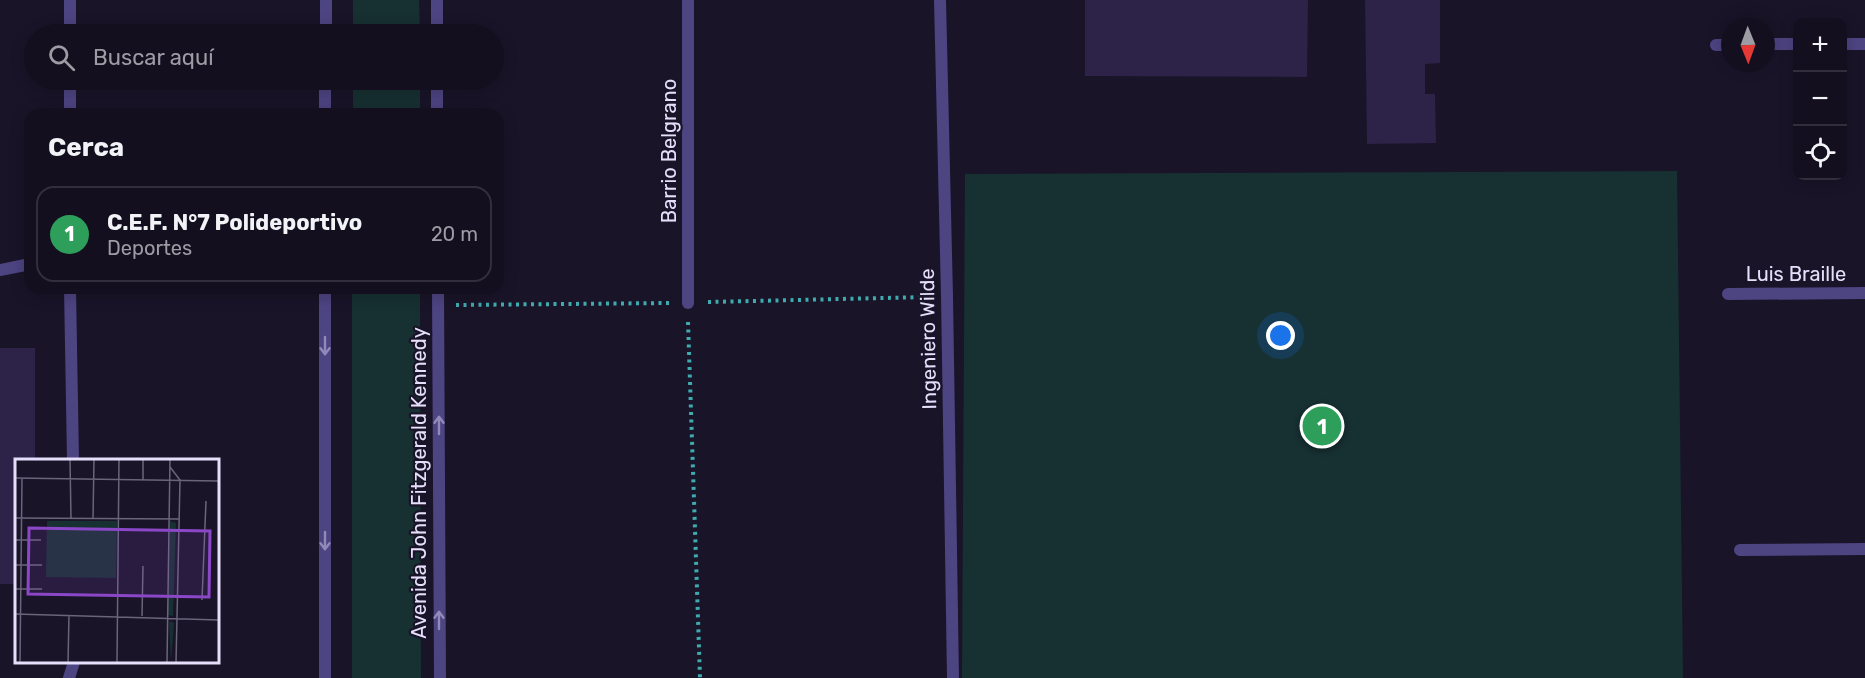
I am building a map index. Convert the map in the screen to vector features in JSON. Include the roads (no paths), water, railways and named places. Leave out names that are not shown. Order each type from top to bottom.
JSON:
[{"type":"street","points":[[70,0],[70,24]]},
{"type":"street","points":[[326,0],[326,24]]},
{"type":"street","points":[[437,0],[437,24]]},
{"type":"street","name":"Barrio Belgrano","points":[[688,0],[688,303]]},
{"type":"street","name":"Ingeniero Wilde","points":[[939,0],[947,296],[953,678]]},
{"type":"street","points":[[1775,44],[1793,44]]},
{"type":"street","points":[[1847,44],[1865,44]]},
{"type":"street","points":[[1716,45],[1721,45]]},
{"type":"street","points":[[70,90],[70,108]]},
{"type":"street","points":[[325,108],[326,90]]},
{"type":"street","points":[[437,90],[438,108]]},
{"type":"street","points":[[0,270],[24,265]]},
{"type":"street","name":"Luis Braille","points":[[1728,294],[1865,293]]},
{"type":"street","points":[[70,294],[73,459]]},
{"type":"street","points":[[325,294],[325,678]]},
{"type":"street","name":"Avenida John Fitzgerald Kennedy","points":[[438,294],[440,678]]},
{"type":"street","points":[[1740,550],[1865,549]]},
{"type":"street","points":[[69,678],[74,663]]},
{"type":"place","name":"C.E.F. N°7 Polideportivo","points":[[1322,426]]}]
